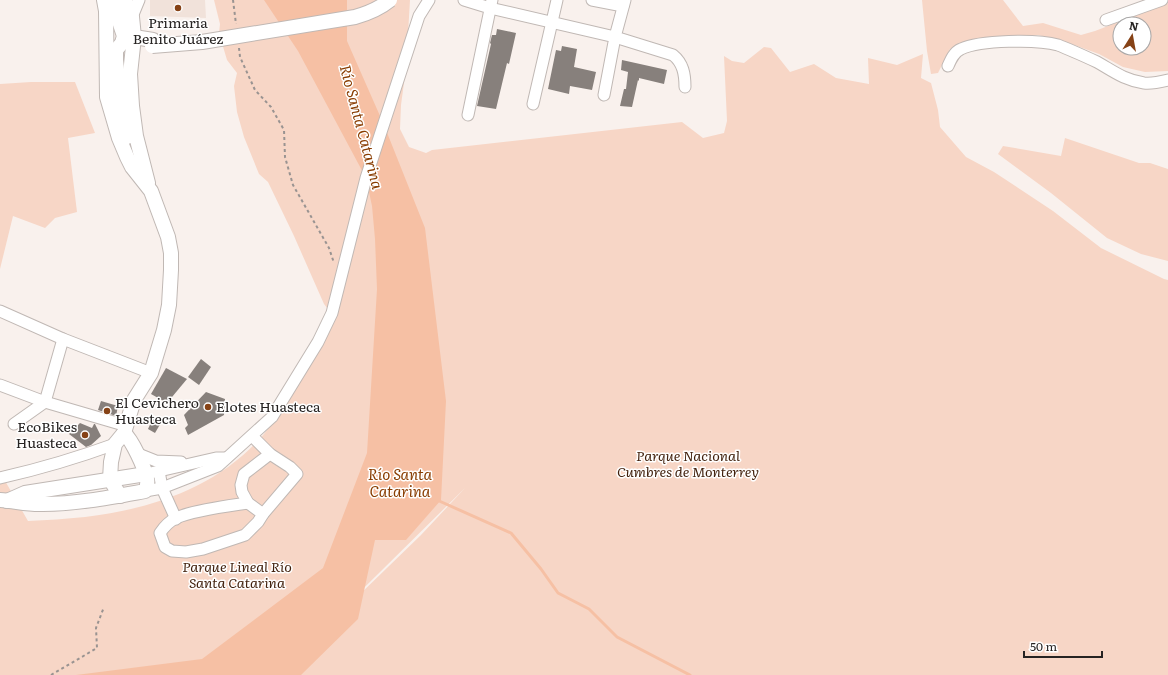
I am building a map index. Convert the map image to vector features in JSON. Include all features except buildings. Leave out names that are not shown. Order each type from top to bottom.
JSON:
[{"type":"main road","points":[[104,0],[106,11],[107,97],[119,138],[132,166],[150,191]]},
{"type":"main road","points":[[115,0],[127,32],[153,43],[202,42],[355,17],[375,10],[390,0]]},
{"type":"main road","points":[[120,496],[110,479],[110,462],[115,444],[125,429],[134,400],[150,373],[164,330],[169,305],[171,270],[171,253],[168,237],[150,191],[136,136],[132,106],[125,0]]},
{"type":"main road","points":[[153,43],[201,38],[353,12],[367,7],[378,0]]},
{"type":"main road","points":[[127,32],[116,50],[116,60],[120,99],[132,166]]},
{"type":"main road","points":[[125,429],[136,453],[153,472]]},
{"type":"main road","points":[[3,501],[25,493],[153,472]]},
{"type":"main road","points":[[3,501],[25,504],[44,504],[120,496],[145,491],[153,472]]},
{"type":"street","points":[[127,32],[139,0]]},
{"type":"street","points":[[145,491],[162,488],[218,466],[272,417],[318,342],[332,313],[366,178],[419,16],[430,0]]},
{"type":"street","points":[[464,0],[491,4],[552,23],[615,37],[672,55],[677,58],[682,66],[685,76],[685,87]]},
{"type":"street","points":[[533,104],[557,0]]},
{"type":"street","points":[[592,0],[624,3],[615,37],[604,95]]},
{"type":"street","points":[[1106,20],[1162,0]]},
{"type":"street","points":[[468,115],[491,4]]},
{"type":"street","points":[[948,66],[953,56],[960,50],[970,46],[984,43],[1036,42],[1056,45],[1074,52],[1128,80],[1145,83],[1168,80]]},
{"type":"street","points":[[0,311],[63,339],[150,373]]},
{"type":"street","points":[[14,424],[45,402],[63,339]]},
{"type":"street","points":[[0,385],[125,429]]},
{"type":"street","points":[[248,503],[197,512],[176,519],[165,526],[160,533],[165,547],[172,551],[186,552],[203,549],[245,535],[258,522],[297,474],[270,454],[252,436]]},
{"type":"street","points":[[0,478],[47,467],[115,444]]},
{"type":"street","points":[[136,453],[156,461],[202,462]]},
{"type":"street","points":[[263,514],[248,503],[242,492],[241,485],[244,474],[270,454]]},
{"type":"street","points":[[176,519],[153,472],[216,458],[226,458]]},
{"type":"path","points":[[233,0],[236,28]]},
{"type":"path","points":[[238,42],[240,56],[256,90],[271,107],[284,130],[285,157],[293,185],[329,248],[334,263],[342,277]]},
{"type":"path","points":[[51,675],[97,648],[96,628],[104,607]]},
{"type":"shaded area","name":"Primaria Benito Juárez","points":[[150,0],[205,0],[206,18],[150,16]]},
{"type":"green space","points":[[214,0],[410,0],[406,68],[401,105],[400,129],[409,147],[426,153],[432,150],[682,122],[703,138],[724,133],[727,121],[724,56],[732,61],[744,63],[764,47],[771,48],[790,72],[814,64],[836,78],[869,84],[868,58],[897,65],[923,54],[921,78],[931,83],[938,110],[940,127],[966,157],[994,172],[1053,211],[1101,248],[1168,280],[1168,675],[0,675],[0,472],[28,521],[78,518],[111,513],[137,508],[186,491],[231,465],[250,449],[268,429],[288,399],[334,317],[324,304],[268,182],[259,174],[244,137],[237,112],[234,86],[237,73],[227,60],[219,33],[220,24]],"holes":[[[465,488],[421,535],[292,660],[291,660]]]},
{"type":"green space","points":[[922,0],[1003,0],[1023,26],[1043,23],[1081,35],[1112,24],[1112,56],[1152,56],[1152,16],[1134,16],[1168,3],[1168,71],[1145,72],[1123,67],[1099,54],[1066,42],[1038,35],[972,40],[950,49],[938,73],[931,74]]},
{"type":"green space","points":[[75,82],[95,133],[68,138],[77,212],[55,218],[45,228],[13,216],[0,269],[0,84]]},
{"type":"green space","points":[[1065,138],[1139,163],[1150,163],[1168,169],[1168,261],[1141,254],[1107,238],[1051,193],[998,154],[1003,146],[1061,156]]},
{"type":"water","name":"Río Santa Catarina","points":[[264,0],[347,0],[347,41],[384,125],[425,228],[446,401],[441,500],[406,540],[375,540],[358,619],[301,675],[76,675],[202,659],[323,568],[367,453],[377,289],[372,206],[366,178],[298,51]]},
{"type":"waterway","points":[[437,500],[511,533],[541,569],[558,593],[589,609],[617,637],[690,675]]},
{"type":"place","name":"Primaria Benito Juárez","points":[[178,8]]},
{"type":"place","name":"Elotes Huasteca","points":[[208,407]]},
{"type":"place","name":"El Cevichero Huasteca","points":[[107,411]]},
{"type":"place","name":"EcoBikes Huasteca","points":[[85,435]]},
{"type":"park label","name":"Parque Nacional Cumbres de Monterrey","points":[[688,464]]},
{"type":"park label","name":"Parque Lineal Río Santa Catarina","points":[[237,576]]}]
